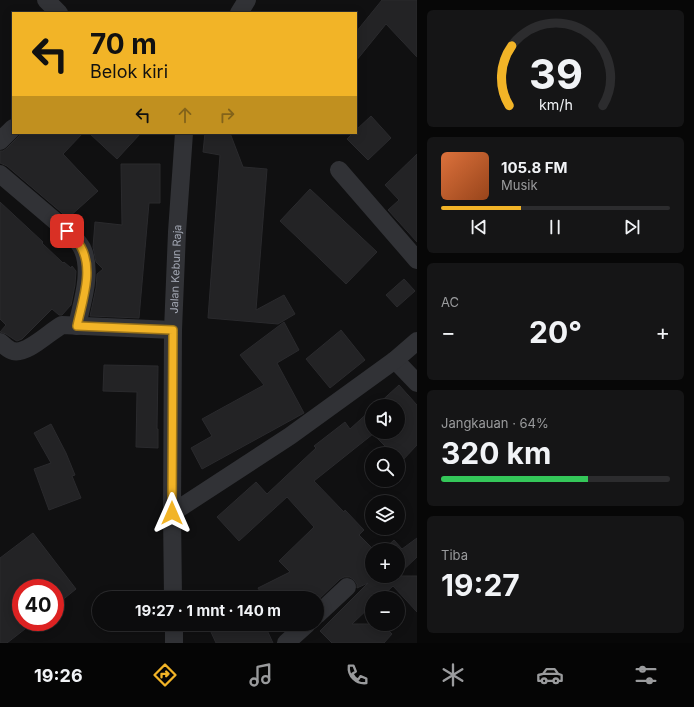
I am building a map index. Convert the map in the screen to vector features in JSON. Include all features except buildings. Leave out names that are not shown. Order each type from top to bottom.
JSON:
[{"type":"street","points":[[46,0],[58,12]]},
{"type":"street","points":[[0,141],[12,129]]},
{"type":"street","name":"Jalan Kebun Raja","points":[[173,591],[173,330],[177,232],[184,134]]},
{"type":"street","points":[[339,170],[417,260]]},
{"type":"street","points":[[0,174],[75,238],[82,247],[86,259],[87,269],[86,282],[77,326]]},
{"type":"street","points":[[0,342],[10,350],[19,352],[62,325],[173,330]]},
{"type":"street","points":[[172,513],[290,436],[395,360],[417,341]]},
{"type":"street","points":[[395,360],[417,384]]},
{"type":"street","points":[[324,608],[347,587]]},
{"type":"street","points":[[174,631],[174,643]]},
{"type":"street","points":[[286,643],[299,631]]},
{"type":"route","points":[[67,231],[82,247],[86,259],[86,282],[77,326],[173,330],[172,513]]}]
